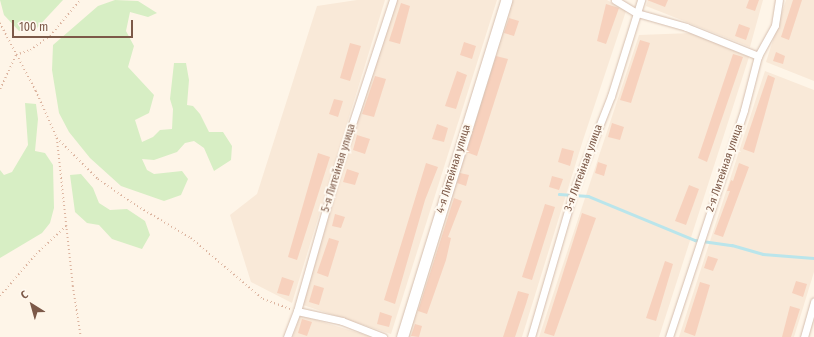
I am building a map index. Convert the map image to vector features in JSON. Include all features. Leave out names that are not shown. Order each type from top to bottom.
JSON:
[{"type":"street","name":"5-я Литейная улица","points":[[287,337],[297,311],[338,167],[393,0]]},
{"type":"street","name":"4-я Литейная улица","points":[[402,337],[506,0]]},
{"type":"street","points":[[615,0],[636,13],[686,27],[758,56]]},
{"type":"street","name":"3-я Литейная улица","points":[[531,337],[574,190],[611,96],[640,0]]},
{"type":"street","name":"2-я Литейная улица","points":[[669,337],[744,110],[758,56],[775,25],[779,0]]},
{"type":"street","points":[[804,337],[814,301]]},
{"type":"street","points":[[297,311],[342,321],[383,337]]},
{"type":"path","points":[[0,89],[16,55],[30,50],[50,36],[80,0]]},
{"type":"path","points":[[0,23],[36,91],[57,138],[66,226],[81,337]]},
{"type":"path","points":[[57,138],[98,179],[137,206],[190,238],[263,299],[297,311]]},
{"type":"path","points":[[0,296],[36,254],[66,226]]},
{"type":"shaded area","points":[[357,0],[385,0],[292,303],[251,282],[230,215],[257,194],[317,6]]},
{"type":"shaded area","points":[[396,0],[497,0],[391,334],[303,305],[354,130]]},
{"type":"shaded area","points":[[510,0],[607,0],[626,11],[583,140],[522,337],[407,337]]},
{"type":"shaded area","points":[[648,0],[763,0],[750,47],[646,6]]},
{"type":"shaded area","points":[[786,0],[814,0],[814,81],[766,62]]},
{"type":"shaded area","points":[[692,33],[749,57],[659,337],[539,337],[639,35]]},
{"type":"shaded area","points":[[765,71],[814,90],[814,272],[794,337],[679,337]]},
{"type":"shaded area","points":[[300,315],[372,337],[293,337]]},
{"type":"green space","points":[[0,0],[63,0],[36,29],[19,31],[4,15]]},
{"type":"green space","points":[[115,0],[138,1],[157,13],[148,17],[130,12],[126,31],[134,46],[128,67],[154,95],[149,113],[135,120],[142,142],[153,137],[160,130],[172,129],[173,109],[170,99],[174,63],[186,63],[189,80],[187,105],[193,106],[200,114],[209,132],[223,132],[232,146],[231,160],[214,171],[204,148],[194,141],[185,143],[177,152],[154,160],[142,159],[147,170],[154,174],[182,171],[188,179],[181,195],[164,201],[121,186],[90,158],[69,132],[59,113],[52,70],[53,45],[98,6]]},
{"type":"green space","points":[[25,103],[36,104],[38,119],[35,151],[45,153],[53,165],[54,208],[50,223],[42,233],[0,258],[0,170],[4,175],[12,172],[28,145]]},
{"type":"green space","points":[[81,174],[93,188],[99,203],[110,210],[127,209],[145,221],[150,235],[142,249],[112,239],[99,225],[87,223],[75,212],[70,175]]},
{"type":"building","points":[[647,0],[668,0],[665,7]]},
{"type":"building","points":[[749,0],[759,0],[755,11],[746,8]]},
{"type":"building","points":[[793,0],[802,0],[789,40],[781,37]]},
{"type":"building","points":[[401,3],[410,6],[400,44],[389,41]]},
{"type":"building","points":[[606,4],[619,8],[606,44],[597,41]]},
{"type":"building","points":[[509,18],[519,21],[514,36],[504,33]]},
{"type":"building","points":[[739,24],[750,28],[746,40],[735,36]]},
{"type":"building","points":[[640,40],[650,43],[631,103],[620,100]]},
{"type":"building","points":[[464,42],[476,46],[472,59],[460,55]]},
{"type":"building","points":[[350,43],[361,46],[350,81],[340,78]]},
{"type":"building","points":[[776,52],[785,56],[783,64],[773,61]]},
{"type":"building","points":[[733,54],[743,57],[707,162],[698,158]]},
{"type":"building","points":[[496,56],[508,59],[477,156],[466,152]]},
{"type":"building","points":[[457,71],[467,75],[456,109],[445,106]]},
{"type":"building","points":[[768,75],[775,78],[754,153],[743,149]]},
{"type":"building","points":[[375,76],[386,79],[374,117],[362,114]]},
{"type":"building","points":[[334,99],[343,101],[338,117],[329,114]]},
{"type":"building","points":[[612,123],[624,127],[620,140],[608,137]]},
{"type":"building","points":[[437,124],[448,128],[444,142],[432,139]]},
{"type":"building","points":[[357,135],[370,139],[365,154],[353,150]]},
{"type":"building","points":[[562,148],[574,151],[570,166],[558,162]]},
{"type":"building","points":[[318,153],[330,157],[297,260],[288,257]]},
{"type":"building","points":[[598,162],[607,165],[604,176],[595,173]]},
{"type":"building","points":[[426,163],[438,167],[425,200],[395,304],[384,300]]},
{"type":"building","points":[[739,163],[749,167],[723,237],[714,234],[730,191],[727,191],[731,180],[733,181]]},
{"type":"building","points":[[347,169],[359,173],[355,185],[343,182]]},
{"type":"building","points":[[460,173],[469,175],[466,186],[457,183]]},
{"type":"building","points":[[552,176],[563,179],[559,190],[549,187]]},
{"type":"building","points":[[689,185],[699,189],[686,225],[675,221]]},
{"type":"building","points":[[454,198],[462,201],[448,237],[451,238],[446,260],[427,314],[418,311]]},
{"type":"building","points":[[545,204],[555,207],[532,280],[522,277]]},
{"type":"building","points":[[582,213],[596,218],[554,336],[544,333]]},
{"type":"building","points":[[335,214],[345,217],[341,228],[332,226]]},
{"type":"building","points":[[329,238],[339,241],[328,277],[317,273]]},
{"type":"building","points":[[708,256],[718,259],[713,271],[704,268]]},
{"type":"building","points":[[665,261],[673,264],[656,321],[646,318]]},
{"type":"building","points":[[282,277],[294,281],[289,296],[277,293]]},
{"type":"building","points":[[796,281],[807,284],[803,297],[792,293]]},
{"type":"building","points":[[700,282],[710,285],[695,336],[684,332]]},
{"type":"building","points":[[314,285],[324,288],[319,305],[309,302]]},
{"type":"building","points":[[518,291],[529,294],[526,304],[515,337],[503,337]]},
{"type":"building","points":[[790,306],[800,309],[791,337],[782,337]]},
{"type":"building","points":[[380,312],[392,316],[389,327],[377,324]]},
{"type":"building","points":[[302,319],[312,322],[307,336],[298,333]]},
{"type":"building","points":[[415,324],[422,326],[419,337],[411,336]]},
{"type":"waterway","points":[[559,194],[588,196],[695,240],[732,245],[763,254],[814,258]]}]
